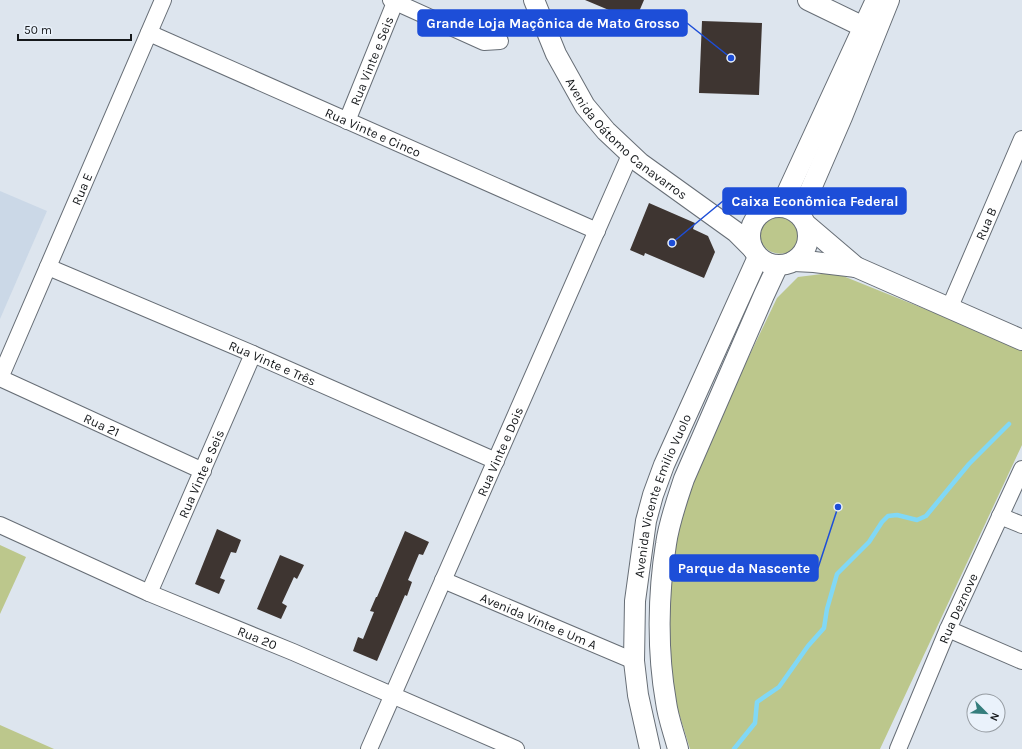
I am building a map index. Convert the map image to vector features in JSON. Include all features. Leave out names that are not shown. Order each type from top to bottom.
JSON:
[{"type":"main road","name":"Avenida Oátomo Canavarros","points":[[534,0],[556,54],[585,106],[606,131],[630,155],[736,232],[756,253]]},
{"type":"main road","points":[[808,0],[870,30]]},
{"type":"main road","points":[[786,263],[802,255],[807,246],[809,236],[804,220],[842,117],[870,30],[876,0]]},
{"type":"main road","points":[[781,206],[870,30],[889,0]]},
{"type":"main road","points":[[856,267],[791,208],[781,206],[772,207],[764,211],[755,220],[750,232],[750,241],[756,253],[764,261],[786,263],[814,262],[856,267],[1022,340]]},
{"type":"main road","name":"Avenida Vicente Emilio Vuolo","points":[[650,749],[638,696],[634,661],[635,602],[646,521],[653,495],[664,465],[756,253]]},
{"type":"main road","name":"Avenida Vicente Emilio Vuolo","points":[[678,749],[666,702],[660,648],[661,584],[666,543],[674,508],[684,479],[764,295],[786,263]]},
{"type":"street","name":"Rua E","points":[[0,378],[163,0]]},
{"type":"street","points":[[394,1],[484,42],[500,41]]},
{"type":"street","name":"Rua Vinte e Seis","points":[[347,121],[394,1]]},
{"type":"street","name":"Rua Vinte e Cinco","points":[[149,33],[597,231]]},
{"type":"street","name":"Rua B","points":[[949,309],[1022,139]]},
{"type":"street","name":"Rua Vinte e Dois","points":[[369,749],[630,155]]},
{"type":"street","name":"Rua Vinte e Três","points":[[48,267],[253,354],[496,461]]},
{"type":"street","name":"Rua Vinte e Seis","points":[[149,593],[253,354]]},
{"type":"street","name":"Rua 21","points":[[0,378],[203,471]]},
{"type":"street","name":"Rua Deznove","points":[[898,749],[948,629],[1022,469]]},
{"type":"street","points":[[1000,516],[1022,525]]},
{"type":"street","name":"Rua 20","points":[[0,525],[149,593],[293,652],[516,749]]},
{"type":"street","name":"Avenida Vinte e Um A","points":[[443,580],[634,661]]},
{"type":"street","points":[[948,629],[1022,661]]},
{"type":"shaded area","points":[[0,191],[47,211],[0,319]]},
{"type":"green space","points":[[788,208],[796,213],[805,228],[805,237],[797,249],[781,254],[773,253],[766,249],[761,241],[759,227],[765,215],[769,212],[776,209]]},
{"type":"green space","points":[[838,274],[1022,348],[1022,445],[880,749],[690,749],[670,684],[665,617],[672,543],[694,471],[777,298],[798,277]]},
{"type":"green space","points":[[0,545],[26,557],[0,614]]},
{"type":"green space","points":[[0,725],[54,749],[0,749]]},
{"type":"building","points":[[585,0],[644,0],[635,21]]},
{"type":"building","points":[[702,21],[762,23],[759,95],[699,93]]},
{"type":"building","points":[[649,203],[695,223],[693,229],[708,236],[715,252],[704,278],[645,253],[644,256],[630,250]]},
{"type":"building","points":[[217,529],[241,540],[236,553],[231,552],[220,578],[225,580],[219,594],[195,584]]},
{"type":"building","points":[[405,531],[429,542],[423,555],[419,554],[408,580],[412,582],[407,596],[405,595],[377,661],[353,651],[358,637],[363,639],[374,612],[370,611]]},
{"type":"building","points":[[280,555],[304,565],[297,579],[294,577],[282,603],[287,606],[281,619],[257,609]]},
{"type":"waterway","points":[[734,749],[755,723],[757,702],[779,687],[808,646],[824,628],[827,609],[837,574],[869,542],[882,522],[888,516],[897,515],[917,520],[926,516],[969,464],[1009,424]]},
{"type":"place","name":"Grande Loja Maçônica de Mato Grosso","points":[[731,58]]},
{"type":"place","name":"Caixa Econômica Federal","points":[[672,243]]},
{"type":"place","name":"Parque da Nascente","points":[[838,507]]}]
